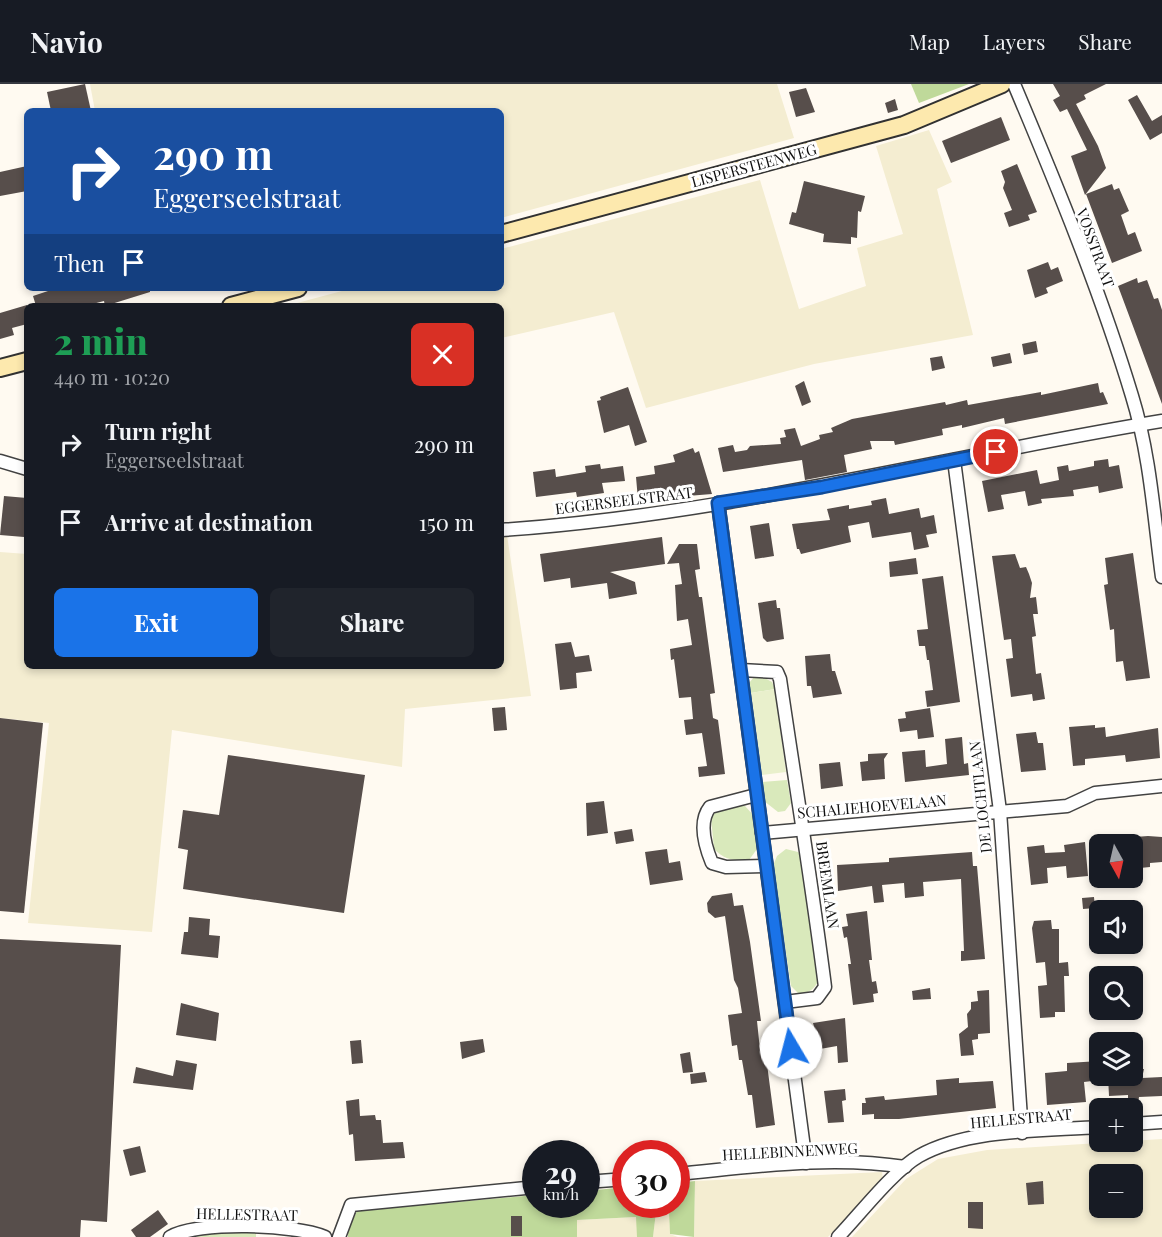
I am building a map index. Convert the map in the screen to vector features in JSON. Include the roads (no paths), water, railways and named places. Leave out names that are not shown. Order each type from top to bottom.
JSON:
[{"type":"street","name":"LISPERSTEENWEG","points":[[504,233],[904,125],[1002,84]]},
{"type":"street","name":"VOSSTRAAT","points":[[1014,84],[1082,254],[1133,398],[1146,452],[1162,577]]},
{"type":"street","points":[[242,303],[287,291]]},
{"type":"street","points":[[0,368],[24,362]]},
{"type":"street","name":"EGGERSEELSTRAAT","points":[[504,530],[718,503],[822,487],[1162,421]]},
{"type":"street","name":"DE LOCHTLAAN","points":[[954,460],[1000,811],[1022,1133]]},
{"type":"street","points":[[0,461],[24,469]]},
{"type":"street","points":[[718,503],[806,1163]]},
{"type":"street","name":"BREEMLAAN","points":[[741,670],[770,669],[777,672],[780,679],[809,860],[825,987],[817,998],[785,1002]]},
{"type":"street","name":"SCHALIEHOEVELAAN","points":[[762,833],[1067,806],[1095,793],[1162,786]]},
{"type":"street","points":[[756,795],[710,807],[703,822],[712,862],[726,867],[766,866]]},
{"type":"street","points":[[1143,1123],[1162,1122]]},
{"type":"street","name":"HELLESTRAAT","points":[[838,1237],[905,1167],[918,1157],[963,1139],[1089,1128]]},
{"type":"street","name":"HELLEBINNENWEG","points":[[690,1173],[806,1163],[877,1163],[905,1167]]},
{"type":"street","points":[[339,1237],[351,1205],[522,1188]]},
{"type":"street","name":"HELLESTRAAT","points":[[170,1237],[198,1228],[230,1227],[303,1230],[325,1237]]}]
